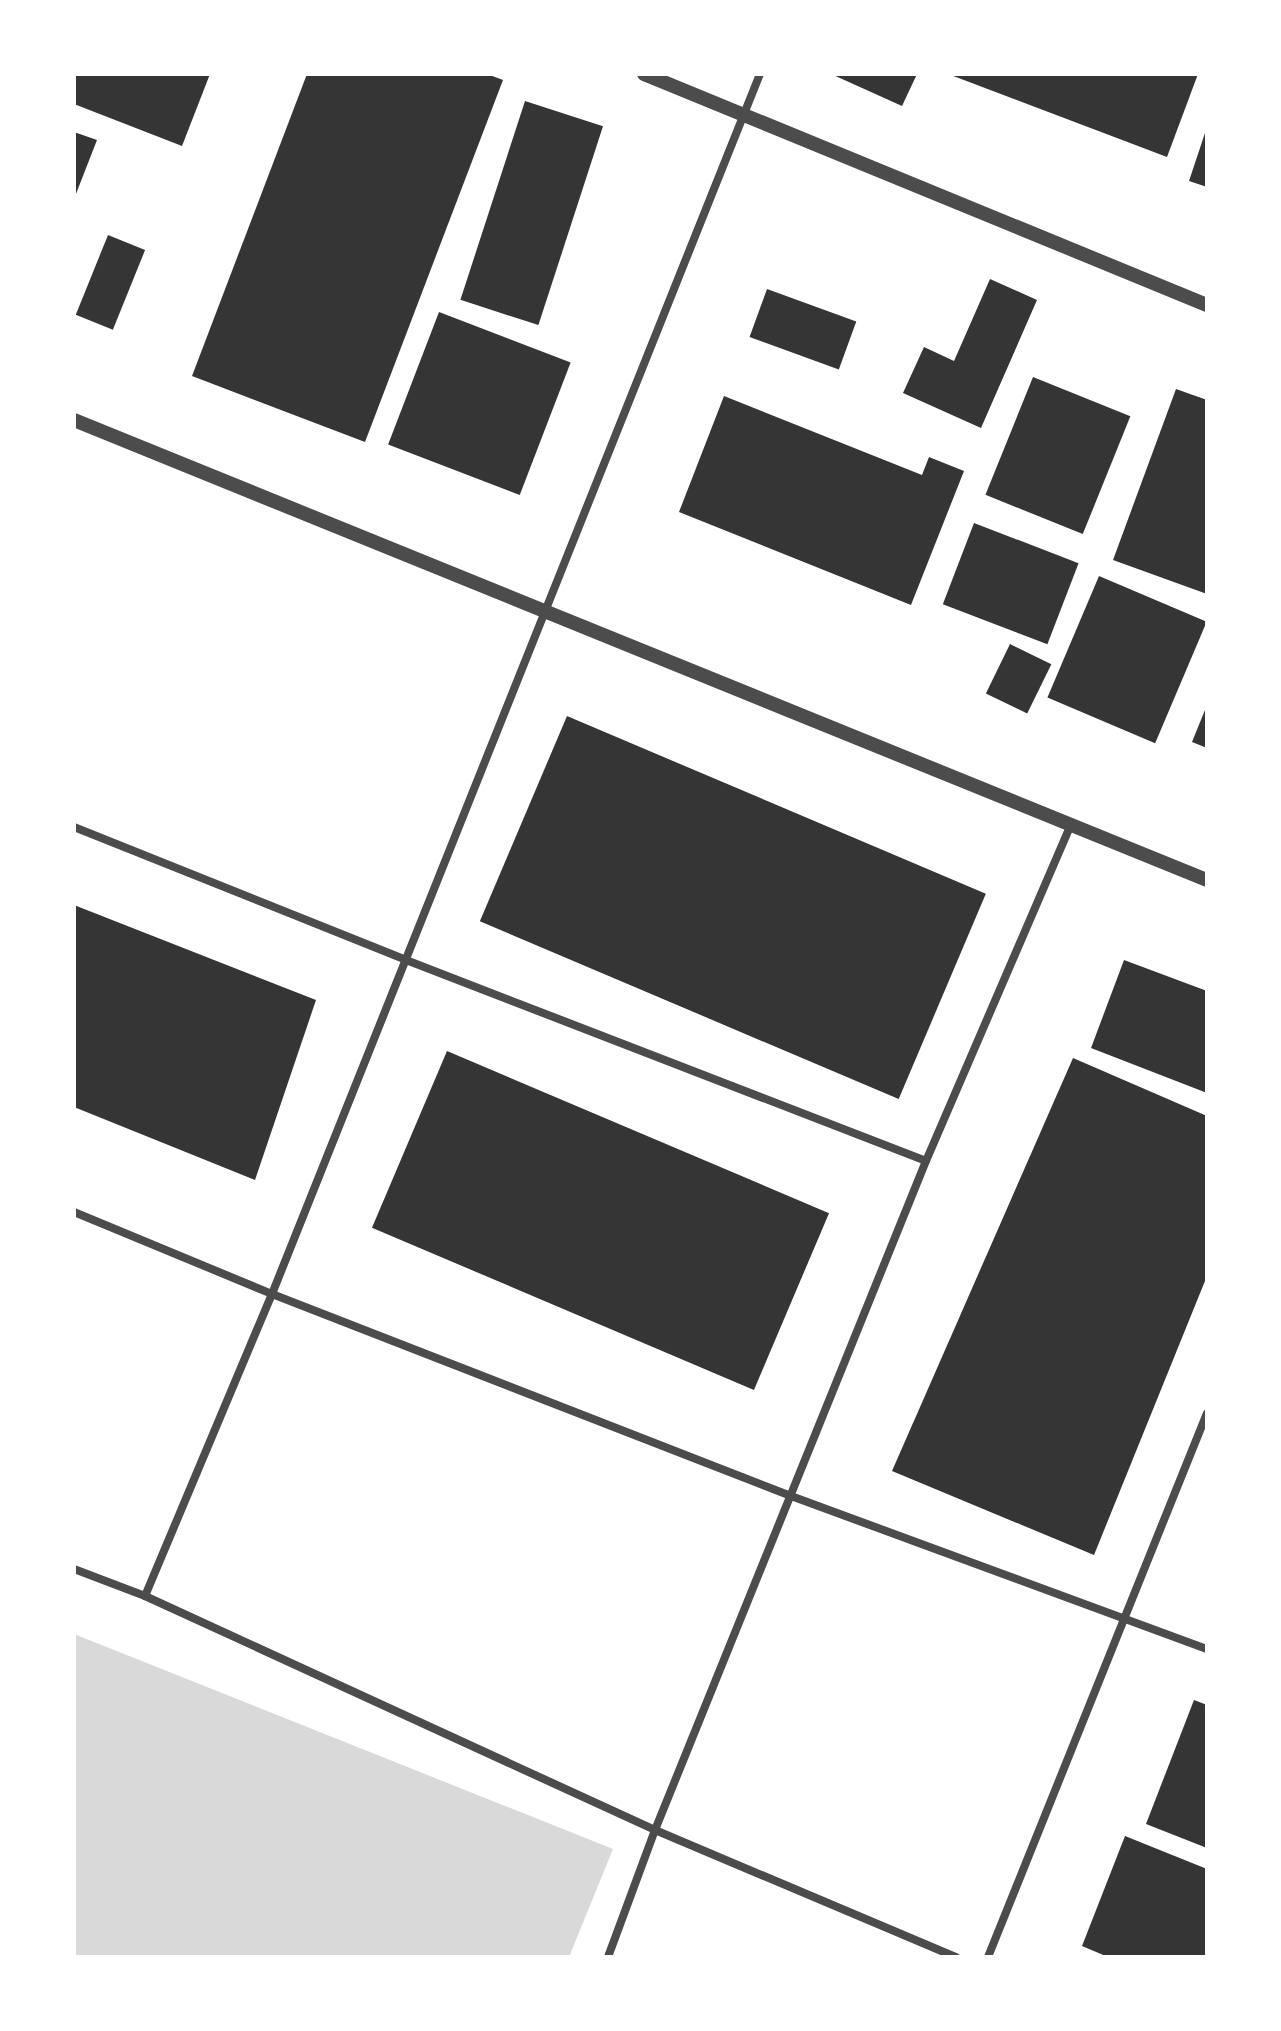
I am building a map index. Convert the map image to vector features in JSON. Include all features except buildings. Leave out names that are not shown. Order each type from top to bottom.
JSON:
[{"type":"street","points":[[644,74],[1207,305]]},
{"type":"street","points":[[145,1596],[272,1294],[760,74]]},
{"type":"street","points":[[74,420],[1207,880]]},
{"type":"street","points":[[608,1957],[655,1830],[926,1161],[1071,825]]},
{"type":"street","points":[[74,827],[406,960],[926,1161]]},
{"type":"street","points":[[74,1212],[272,1294],[791,1496],[1207,1649]]},
{"type":"street","points":[[988,1957],[1207,1413]]},
{"type":"street","points":[[74,1569],[145,1596],[655,1830],[956,1957]]},
{"type":"shaded area","points":[[74,1634],[613,1849],[569,1957],[74,1957]]}]
